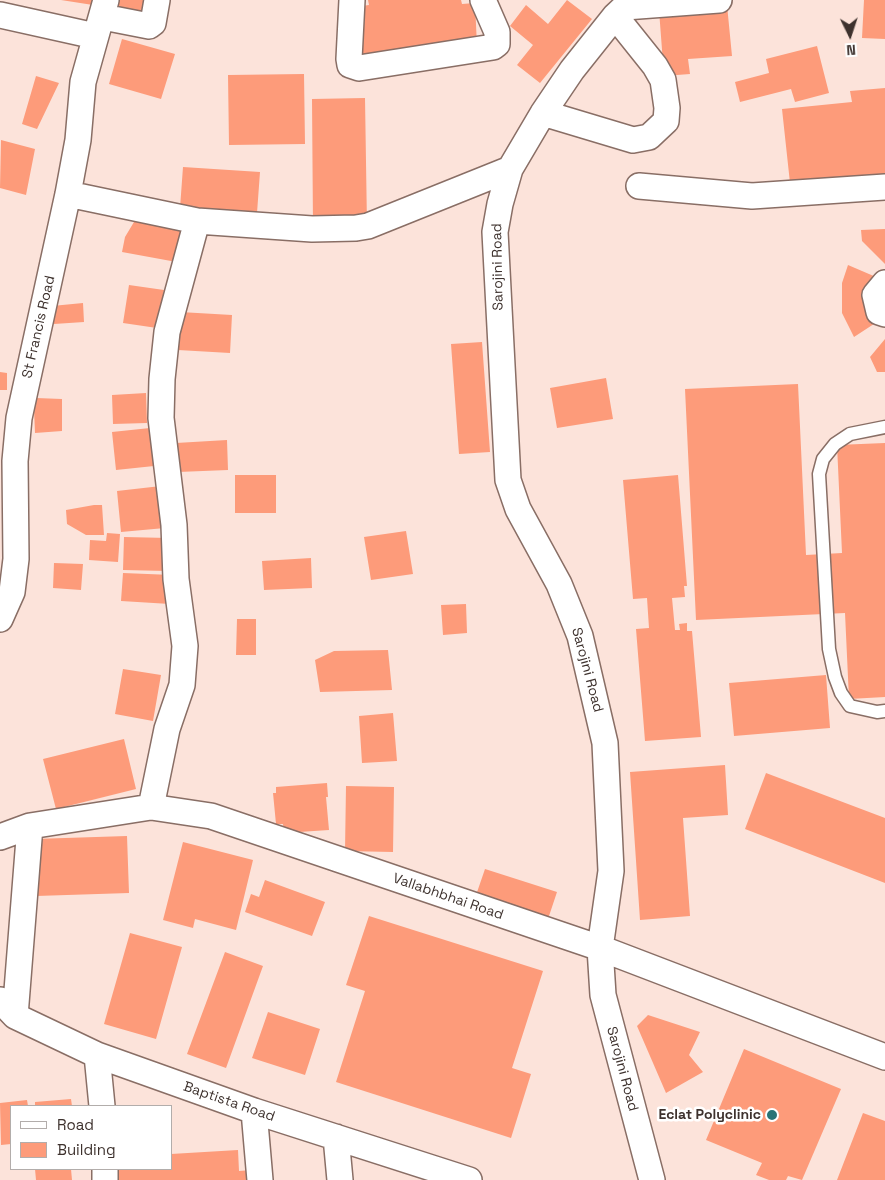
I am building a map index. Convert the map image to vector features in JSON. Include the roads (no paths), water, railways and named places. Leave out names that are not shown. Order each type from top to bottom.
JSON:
[{"type":"street","points":[[14,12],[101,17],[149,26],[152,23],[157,0]]},
{"type":"street","points":[[352,0],[349,59],[350,64],[359,68],[493,47],[497,44],[497,32],[483,0]]},
{"type":"street","points":[[542,113],[633,140],[650,137],[666,121],[667,108],[663,80],[624,8],[719,0]]},
{"type":"street","name":"Sarojini Road","points":[[624,8],[572,70],[542,113],[510,169],[500,204],[495,232],[508,480],[518,509],[559,584],[580,636],[605,742],[611,871],[600,948],[603,995],[652,1180]]},
{"type":"street","name":"St Francis Road","points":[[0,619],[12,592],[16,559],[15,461],[19,418],[68,194],[78,140],[83,82],[101,17]]},
{"type":"street","points":[[68,194],[197,221],[312,228],[364,227],[510,169]]},
{"type":"street","points":[[639,186],[752,196],[885,187]]},
{"type":"street","points":[[151,807],[167,729],[182,685],[186,646],[176,579],[174,525],[161,418],[162,379],[167,332],[197,221]]},
{"type":"street","points":[[885,283],[875,295],[879,312],[885,314]]},
{"type":"street","name":"Vallabhbhai Road","points":[[0,837],[30,826],[151,807],[211,816],[600,948],[885,1057]]},
{"type":"street","points":[[8,1008],[30,826]]},
{"type":"street","name":"Baptista Road","points":[[8,1008],[97,1055],[254,1112],[470,1180]]},
{"type":"street","points":[[97,1055],[102,1105]]},
{"type":"street","points":[[254,1112],[260,1180]]},
{"type":"street","points":[[336,1138],[340,1180]]},
{"type":"lane","points":[[885,427],[850,434],[835,444],[823,460],[819,474],[829,649],[835,677],[841,693],[850,706],[876,712],[885,711]]},
{"type":"place","name":"Eclat Polyclinic","points":[[772,1115]]}]
